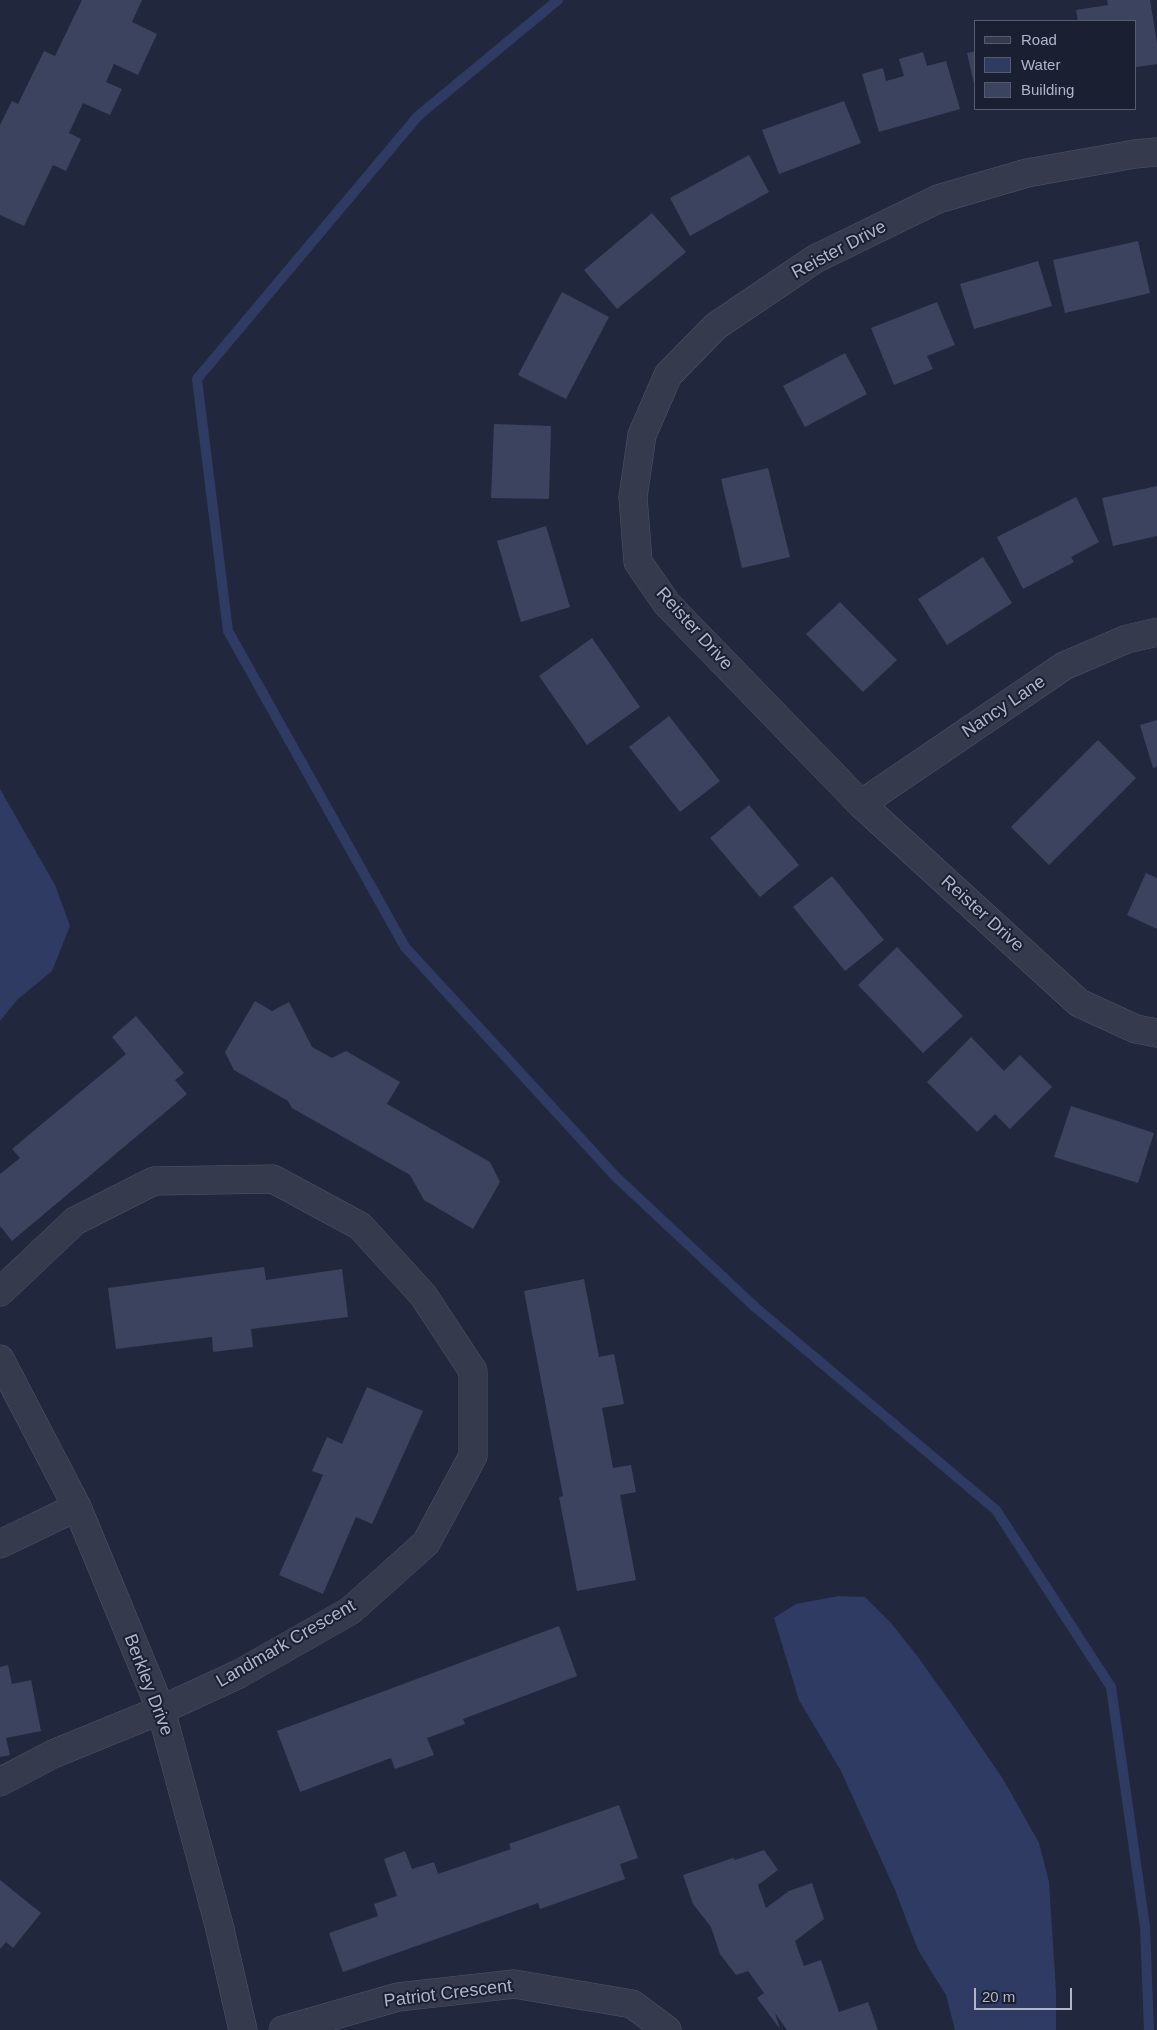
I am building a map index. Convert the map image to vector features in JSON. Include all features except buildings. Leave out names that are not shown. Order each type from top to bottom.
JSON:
[{"type":"street","name":"Reister Drive","points":[[1157,152],[1135,154],[1027,173],[938,199],[814,259],[716,326],[668,375],[642,436],[633,497],[638,562],[667,604],[862,804],[1079,1003],[1136,1030],[1157,1033]]},
{"type":"street","name":"Nancy Lane","points":[[862,804],[1064,666],[1127,639],[1157,632]]},
{"type":"street","name":"Landmark Crescent","points":[[0,1292],[75,1221],[154,1181],[273,1179],[360,1226],[423,1295],[473,1371],[473,1456],[426,1543],[350,1611],[239,1674],[161,1710],[54,1754],[0,1782]]},
{"type":"street","name":"Berkley Drive","points":[[0,1359],[77,1507],[161,1710],[219,1925],[243,2030]]},
{"type":"street","points":[[0,1544],[77,1507]]},
{"type":"street","name":"Patriot Crescent","points":[[283,2030],[398,1997],[514,1984],[632,2004],[667,2030]]},
{"type":"water","points":[[0,789],[55,885],[70,926],[52,971],[18,999],[0,1021]]},
{"type":"water","points":[[839,1596],[865,1597],[891,1623],[918,1657],[1003,1779],[1039,1843],[1049,1882],[1056,1991],[1056,2030],[955,2030],[946,1995],[918,1950],[895,1890],[841,1771],[799,1700],[774,1618],[796,1604]]},
{"type":"waterway","points":[[558,0],[418,116],[197,379],[228,631],[405,947],[616,1177],[755,1307],[996,1510],[1111,1687],[1145,1927],[1149,2030]]}]
